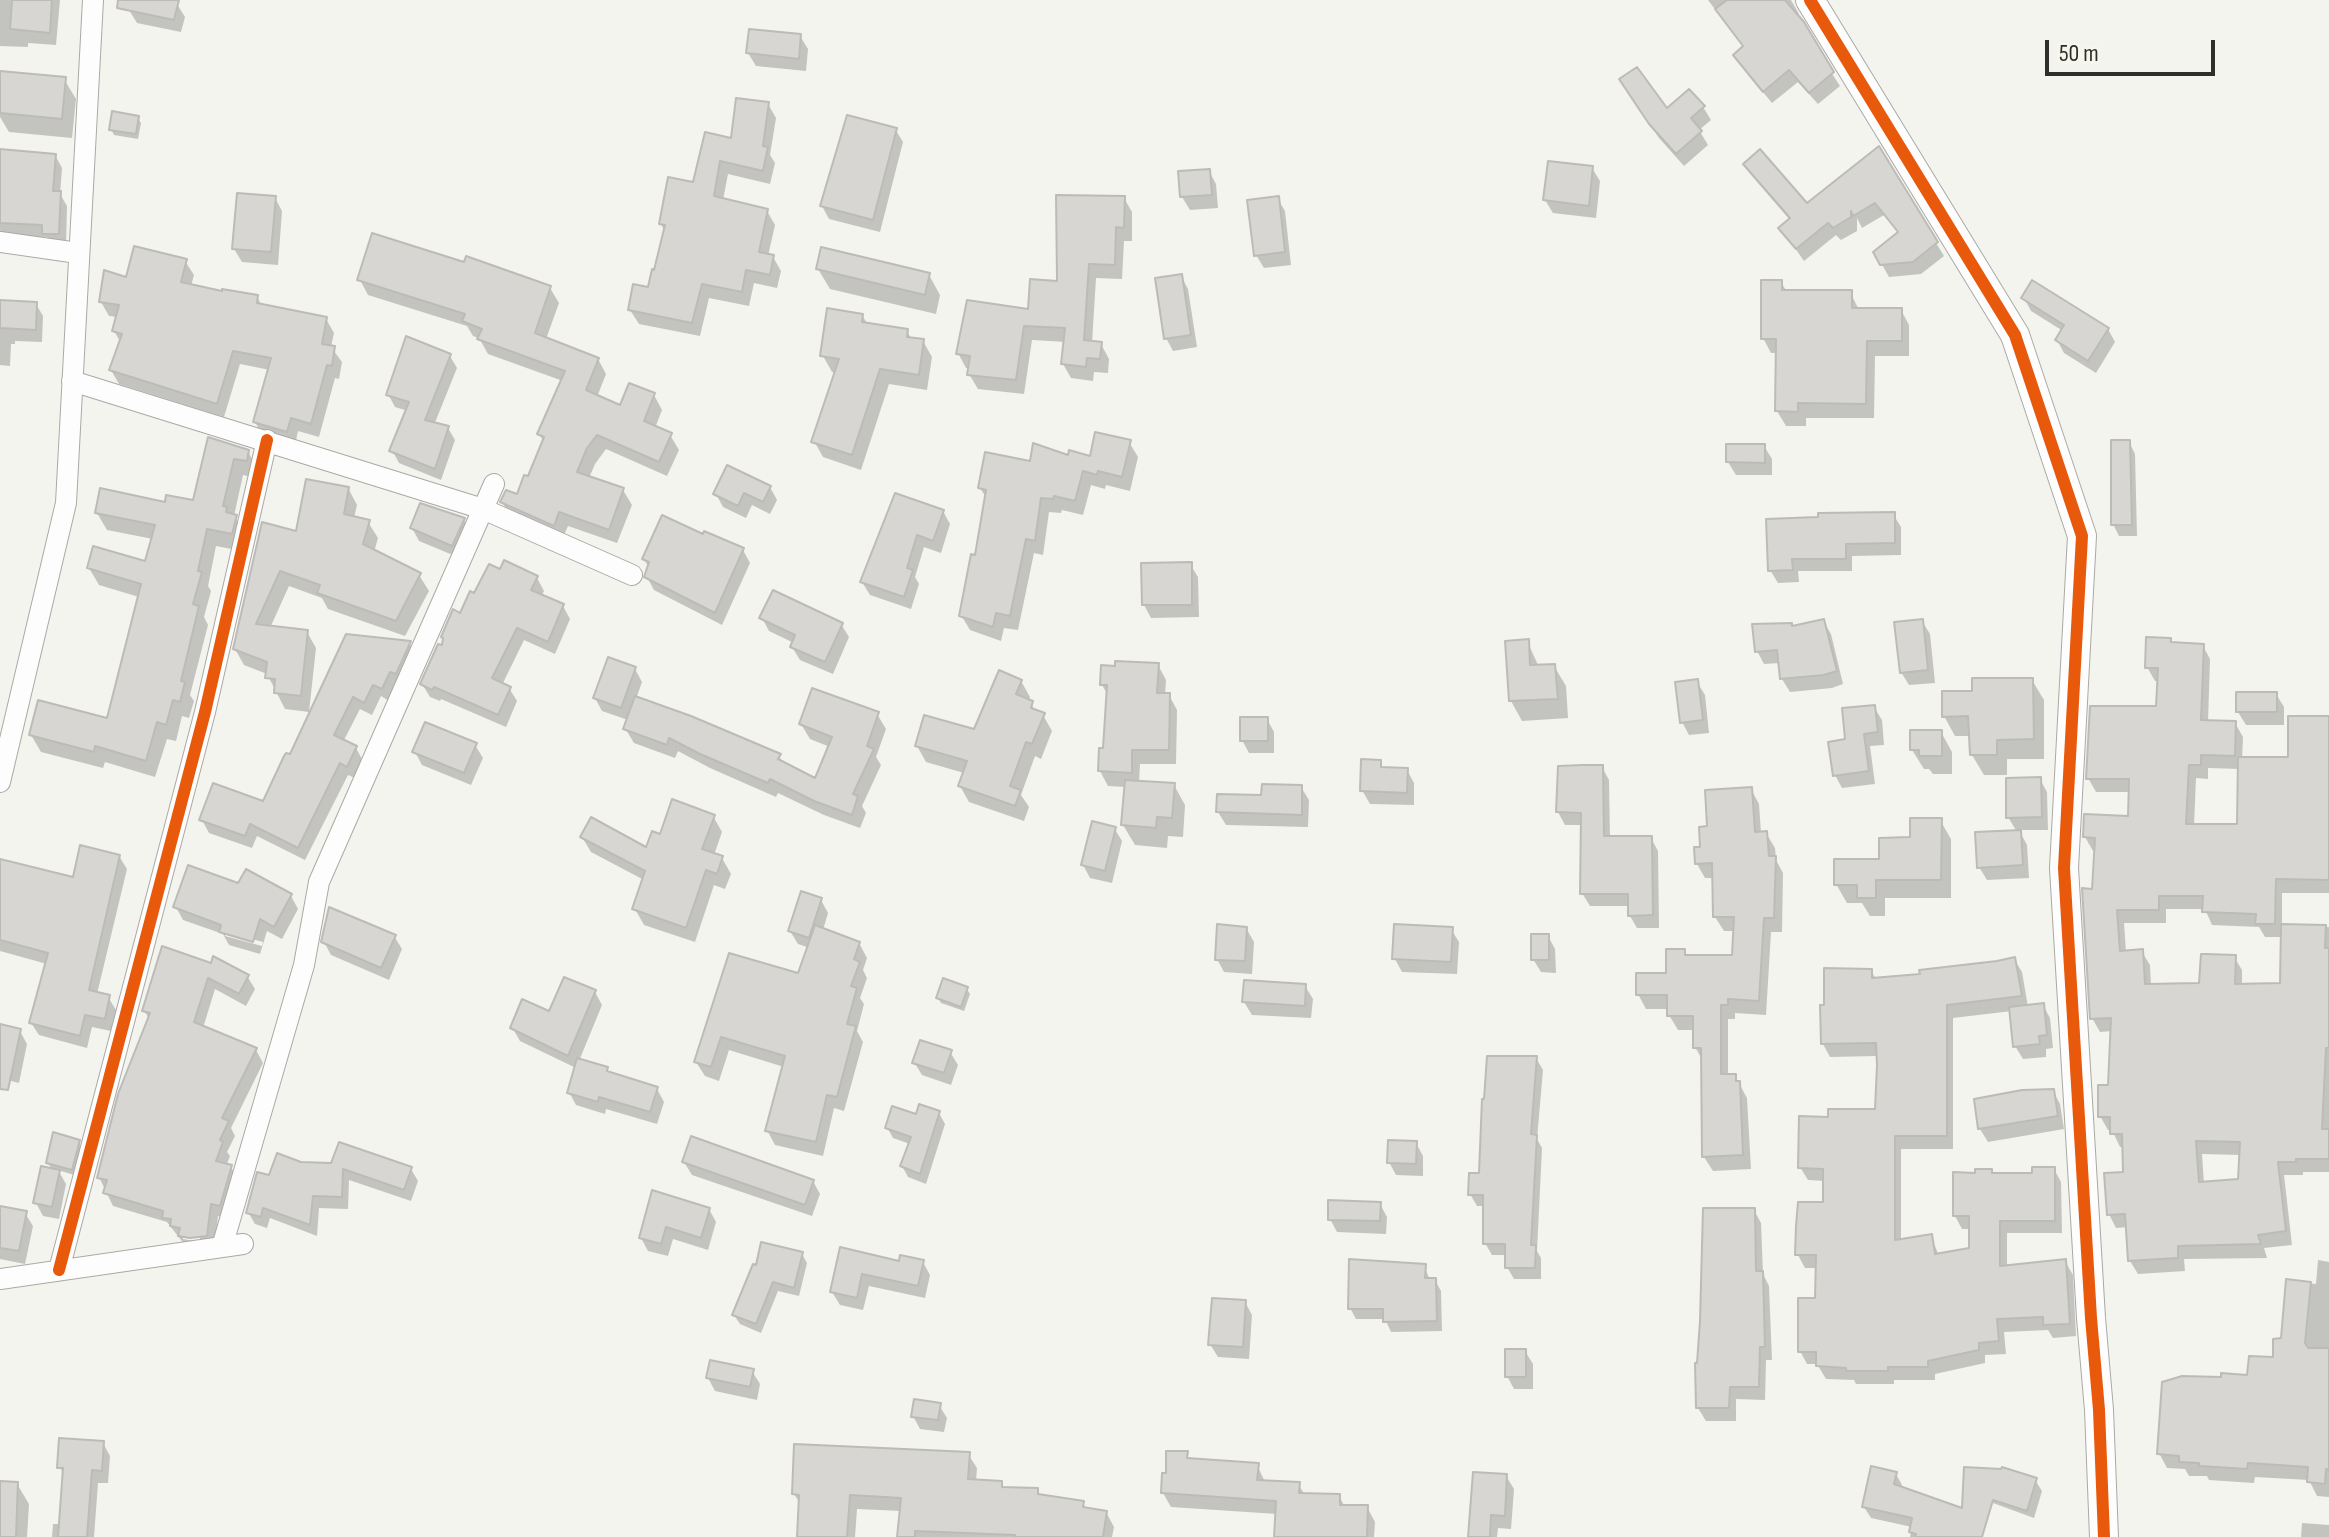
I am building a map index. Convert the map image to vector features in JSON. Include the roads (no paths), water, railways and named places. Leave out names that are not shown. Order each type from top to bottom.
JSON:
[{"type":"street","points":[[0,782],[66,503],[93,0]]},
{"type":"street","points":[[1810,0],[2015,335],[2082,536],[2064,868],[2099,1410],[2104,1537]]},
{"type":"street","points":[[0,242],[78,253]]},
{"type":"street","points":[[72,381],[483,509],[632,575]]},
{"type":"street","points":[[59,1270],[205,712],[267,440]]},
{"type":"street","points":[[222,1247],[304,965],[319,882],[494,484]]},
{"type":"street","points":[[0,1279],[243,1244]]}]
